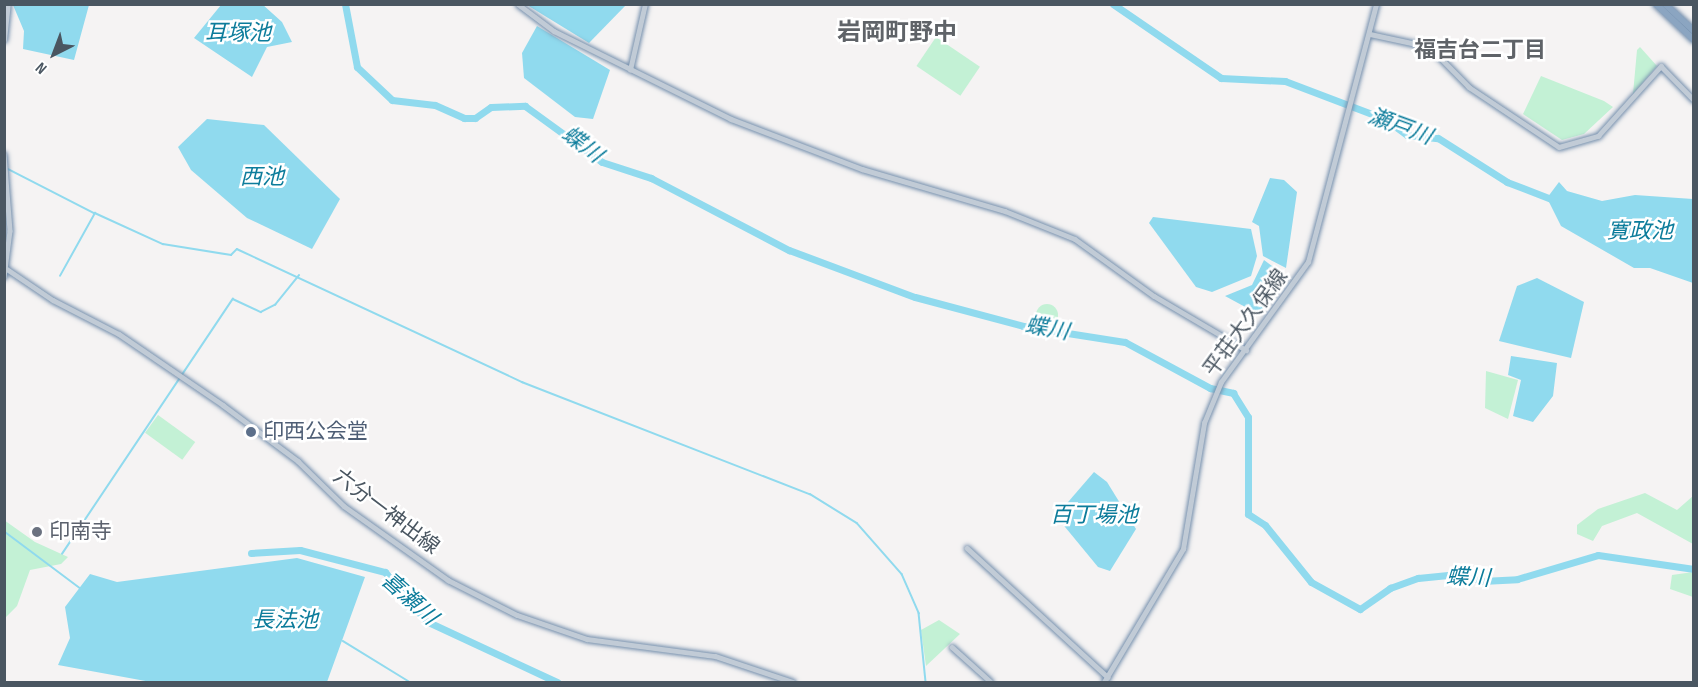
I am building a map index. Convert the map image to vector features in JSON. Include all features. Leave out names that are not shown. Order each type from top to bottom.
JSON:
[{"type":"highway","points":[[1656,4],[1694,40]]},
{"type":"highway","points":[[1665,4],[1694,32]]},
{"type":"main road","points":[[4,39],[8,4]]},
{"type":"main road","points":[[518,4],[630,70],[821,155],[1075,239],[1154,296],[1246,350]]},
{"type":"main road","points":[[630,70],[645,4]]},
{"type":"main road","name":"平荘大久保線","points":[[1104,682],[1183,549],[1204,423],[1216,392],[1308,262],[1325,181],[1350,109],[1376,4]]},
{"type":"main road","points":[[1370,34],[1430,47],[1469,87],[1559,147],[1598,136],[1661,66],[1694,100]]},
{"type":"main road","points":[[4,154],[6,268],[4,277]]},
{"type":"main road","name":"六分一神出線","points":[[6,268],[120,335],[223,405],[298,461],[344,506],[448,580],[517,615],[587,639],[715,656],[793,682]]},
{"type":"main road","points":[[967,548],[1108,677]]},
{"type":"main road","points":[[952,647],[991,682]]},
{"type":"green space","points":[[936,37],[980,67],[960,96],[916,66]]},
{"type":"green space","points":[[1640,47],[1657,66],[1633,94],[1637,50]]},
{"type":"green space","points":[[1541,76],[1604,101],[1613,107],[1584,134],[1562,140],[1523,114]]},
{"type":"green space","points":[[1047,304],[1055,307],[1058,315],[1055,323],[1047,326],[1039,323],[1036,315],[1039,307]]},
{"type":"green space","points":[[1486,371],[1518,380],[1508,419],[1485,408]]},
{"type":"green space","points":[[158,415],[195,442],[182,460],[145,433]]},
{"type":"green space","points":[[1645,493],[1677,510],[1693,496],[1693,544],[1637,513],[1602,526],[1593,541],[1577,534],[1577,525],[1598,509]]},
{"type":"green space","points":[[4,520],[35,542],[68,557],[61,564],[30,570],[17,606],[5,618]]},
{"type":"green space","points":[[1693,572],[1693,597],[1670,589],[1672,575]]},
{"type":"green space","points":[[939,620],[960,634],[926,666],[921,630]]},
{"type":"water","name":"耳塚池","points":[[262,4],[282,22],[292,42],[267,47],[252,77],[194,38],[221,5]]},
{"type":"water","points":[[13,5],[89,5],[74,60],[23,49],[24,31]]},
{"type":"water","points":[[527,5],[626,5],[589,43]]},
{"type":"water","points":[[537,26],[610,70],[593,119],[575,117],[524,78],[522,53]]},
{"type":"water","name":"西池","points":[[207,119],[264,125],[340,199],[312,249],[247,218],[191,170],[178,147]]},
{"type":"water","points":[[1270,178],[1284,180],[1297,192],[1286,268],[1263,256],[1259,226],[1252,222]]},
{"type":"water","name":"寛政池","points":[[1559,182],[1567,191],[1602,201],[1635,195],[1693,199],[1693,283],[1650,268],[1634,268],[1561,226],[1547,198]]},
{"type":"water","points":[[1153,217],[1251,229],[1257,256],[1251,276],[1212,292],[1196,287],[1149,223]]},
{"type":"water","points":[[1264,260],[1287,277],[1260,315],[1225,296],[1252,285]]},
{"type":"water","points":[[1537,278],[1584,302],[1571,358],[1499,341],[1517,286]]},
{"type":"water","points":[[1511,356],[1557,363],[1553,396],[1533,422],[1513,416],[1521,380],[1508,375]]},
{"type":"water","name":"百丁場池","points":[[1094,472],[1107,482],[1136,529],[1110,571],[1098,567],[1056,516]]},
{"type":"water","name":"長法池","points":[[297,558],[365,577],[327,682],[151,682],[58,665],[70,638],[65,607],[90,574],[117,582]]},
{"type":"waterway","name":"蝶川","points":[[345,4],[357,67],[392,100],[435,105],[464,118],[475,118],[491,107],[525,106],[602,162],[651,178],[789,250],[915,297],[1023,326],[1125,342],[1210,388],[1233,393],[1248,417],[1248,514],[1265,525],[1311,582],[1360,609],[1390,588],[1418,578],[1458,574],[1482,581],[1517,579],[1598,555],[1694,569]]},
{"type":"waterway","name":"瀬戸川","points":[[1113,4],[1221,78],[1285,81],[1385,119],[1407,135],[1438,138],[1507,182],[1554,200]]},
{"type":"waterway","points":[[8,169],[94,213]]},
{"type":"waterway","points":[[60,276],[95,213],[163,244],[231,255],[237,249],[522,382],[810,494],[857,523],[902,574],[919,613],[926,682]]},
{"type":"waterway","points":[[62,554],[233,299],[261,312],[275,305],[299,275]]},
{"type":"waterway","points":[[4,531],[80,588]]},
{"type":"waterway","name":"喜瀬川","points":[[251,553],[300,550],[385,572],[426,621],[557,682]]},
{"type":"waterway","points":[[343,641],[410,682]]},
{"type":"place","name":"印西公会堂","points":[[251,432]]},
{"type":"place","name":"印南寺","points":[[37,532]]},
{"type":"district","name":"岩岡町野中","points":[[897,33]]},
{"type":"district","name":"福吉台二丁目","points":[[1480,51]]}]
